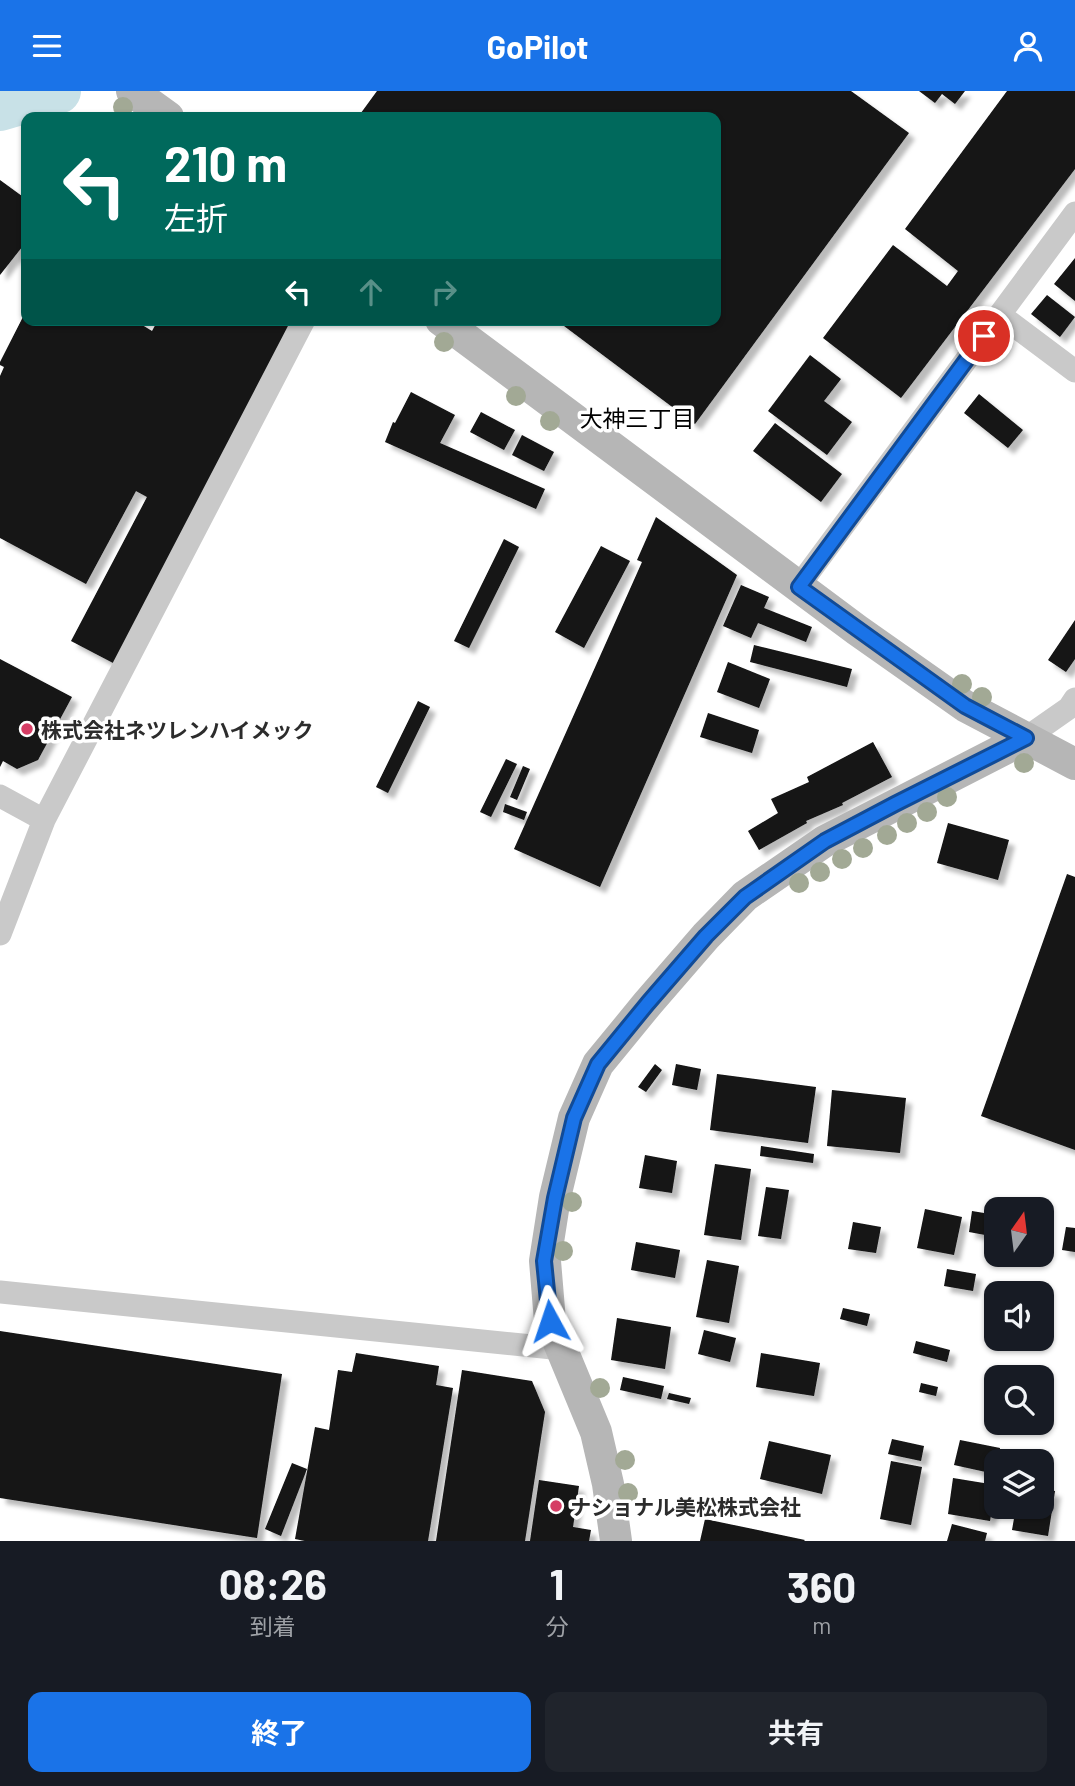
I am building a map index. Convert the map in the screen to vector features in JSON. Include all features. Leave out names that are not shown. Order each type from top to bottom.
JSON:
[{"type":"street","points":[[132,91],[161,112]]},
{"type":"street","points":[[799,587],[1075,213]]},
{"type":"street","points":[[1000,315],[1075,371]]},
{"type":"street","points":[[0,934],[44,820],[301,326]]},
{"type":"street","points":[[449,326],[799,587],[965,706],[1075,764]]},
{"type":"street","points":[[616,1541],[608,1484],[596,1432],[550,1321],[544,1261],[555,1198],[574,1118],[598,1064],[681,965],[745,897],[825,841],[1026,738],[1073,704]]},
{"type":"street","points":[[0,796],[44,820]]},
{"type":"street","points":[[0,1292],[562,1349]]},
{"type":"building","points":[[377,91],[851,91],[909,133],[695,424],[564,326],[721,326],[721,112],[362,112]]},
{"type":"building","points":[[919,91],[965,91],[955,104],[942,94],[935,103]]},
{"type":"building","points":[[1007,91],[1075,91],[1075,169],[901,398],[823,338],[893,245],[947,286],[958,271],[905,229]]},
{"type":"building","points":[[0,180],[21,195],[21,248],[0,275]]},
{"type":"building","points":[[1075,258],[1075,301],[1054,284]]},
{"type":"building","points":[[1047,295],[1075,317],[1060,337],[1031,314]]},
{"type":"building","points":[[21,321],[21,326],[144,326],[152,331],[155,326],[293,326],[115,664],[71,641],[147,497],[136,491],[86,584],[0,538],[0,376],[4,367],[0,362]]},
{"type":"building","points":[[810,355],[841,379],[824,401],[852,422],[827,455],[768,411]]},
{"type":"building","points":[[411,392],[455,415],[440,443],[545,489],[536,509],[385,442],[393,422],[395,423]]},
{"type":"building","points":[[979,394],[1023,430],[1008,448],[964,413]]},
{"type":"building","points":[[481,412],[515,430],[504,450],[470,432]]},
{"type":"building","points":[[775,423],[842,474],[821,502],[753,451]]},
{"type":"building","points":[[522,435],[554,452],[544,471],[512,455]]},
{"type":"building","points":[[656,517],[737,575],[600,887],[514,849],[642,562],[637,560]]},
{"type":"building","points":[[504,539],[519,547],[469,648],[454,641]]},
{"type":"building","points":[[601,546],[630,561],[584,648],[555,632]]},
{"type":"building","points":[[741,585],[769,597],[764,608],[812,627],[806,642],[758,623],[751,638],[723,626]]},
{"type":"building","points":[[1075,620],[1075,659],[1066,672],[1048,660]]},
{"type":"building","points":[[754,645],[852,669],[847,687],[750,662]]},
{"type":"building","name":"株式会社ネツレンハイメック","points":[[0,659],[72,697],[38,760],[17,769],[3,761],[0,767]]},
{"type":"building","points":[[728,662],[770,679],[759,708],[717,692]]},
{"type":"building","points":[[418,701],[430,707],[388,793],[376,787]]},
{"type":"building","points":[[708,713],[759,730],[752,753],[700,737]]},
{"type":"building","points":[[873,742],[892,777],[842,803],[843,805],[806,821],[807,823],[759,850],[748,831],[778,813],[771,799],[809,782],[807,777]]},
{"type":"building","points":[[506,759],[517,764],[491,817],[480,812]]},
{"type":"building","points":[[523,766],[530,769],[517,800],[510,797]]},
{"type":"building","points":[[505,804],[527,812],[524,820],[503,812]]},
{"type":"building","points":[[948,823],[1009,840],[998,880],[937,863]]},
{"type":"building","points":[[1067,874],[1075,877],[1075,1150],[981,1116]]},
{"type":"building","points":[[655,1064],[662,1070],[646,1092],[638,1087]]},
{"type":"building","points":[[676,1064],[701,1069],[697,1090],[672,1085]]},
{"type":"building","points":[[717,1074],[816,1087],[808,1143],[710,1130]]},
{"type":"building","points":[[832,1090],[906,1098],[900,1153],[827,1146]]},
{"type":"building","points":[[761,1146],[814,1154],[813,1163],[760,1156]]},
{"type":"building","points":[[645,1155],[677,1161],[672,1193],[639,1188]]},
{"type":"building","points":[[715,1164],[751,1169],[741,1240],[704,1235]]},
{"type":"building","points":[[766,1187],[789,1190],[781,1239],[758,1236]]},
{"type":"building","points":[[925,1209],[962,1217],[954,1255],[917,1248]]},
{"type":"building","points":[[972,1211],[984,1213],[984,1235],[969,1232]]},
{"type":"building","points":[[853,1222],[881,1227],[876,1253],[848,1249]]},
{"type":"building","points":[[1066,1227],[1075,1228],[1075,1252],[1062,1250]]},
{"type":"building","points":[[636,1242],[680,1250],[675,1278],[631,1270]]},
{"type":"building","points":[[707,1260],[739,1266],[729,1323],[696,1317]]},
{"type":"building","points":[[947,1269],[976,1274],[973,1291],[944,1286]]},
{"type":"building","points":[[843,1308],[870,1314],[867,1326],[840,1319]]},
{"type":"building","points":[[617,1318],[671,1327],[665,1369],[611,1360]]},
{"type":"building","points":[[704,1330],[736,1338],[730,1362],[698,1354]]},
{"type":"building","points":[[0,1331],[282,1374],[257,1538],[0,1498]]},
{"type":"building","points":[[916,1341],[950,1350],[947,1362],[913,1353]]},
{"type":"building","points":[[356,1353],[439,1366],[436,1385],[453,1388],[428,1541],[295,1539],[315,1427],[329,1430],[338,1370],[352,1372]]},
{"type":"building","points":[[761,1353],[820,1363],[814,1396],[756,1387]]},
{"type":"building","points":[[462,1370],[532,1381],[545,1412],[525,1541],[436,1541]]},
{"type":"building","points":[[623,1377],[664,1386],[661,1399],[620,1390]]},
{"type":"building","points":[[921,1383],[938,1387],[936,1396],[919,1392]]},
{"type":"building","points":[[669,1393],[691,1398],[689,1404],[667,1399]]},
{"type":"building","points":[[892,1439],[924,1446],[921,1461],[888,1454]]},
{"type":"building","points":[[960,1440],[1000,1448],[984,1449],[984,1472],[954,1465]]},
{"type":"building","points":[[769,1441],[831,1455],[822,1494],[760,1479]]},
{"type":"building","points":[[891,1461],[922,1467],[911,1525],[880,1519]]},
{"type":"building","points":[[292,1463],[307,1469],[281,1536],[265,1529]]},
{"type":"building","points":[[953,1478],[984,1483],[984,1519],[990,1521],[948,1514]]},
{"type":"building","name":"ナショナル美松株式会社","points":[[539,1480],[579,1486],[573,1527],[591,1530],[589,1541],[530,1541]]},
{"type":"building","points":[[705,1519],[805,1540],[700,1541]]},
{"type":"building","points":[[1014,1519],[1051,1519],[1048,1536],[1012,1530]]},
{"type":"building","points":[[952,1524],[987,1533],[985,1541],[947,1541]]},
{"type":"waterway","points":[[0,108],[58,91]]},
{"type":"place","name":"株式会社ネツレンハイメック","points":[[27,729]]},
{"type":"place","name":"ナショナル美松株式会社","points":[[556,1506]]},
{"type":"district","name":"大神三丁目","points":[[637,418]]},
{"type":"route","points":[[550,1321],[544,1261],[555,1198],[574,1118],[598,1064],[706,936],[745,897],[825,841],[1026,738],[965,706],[799,587],[984,336]]}]
